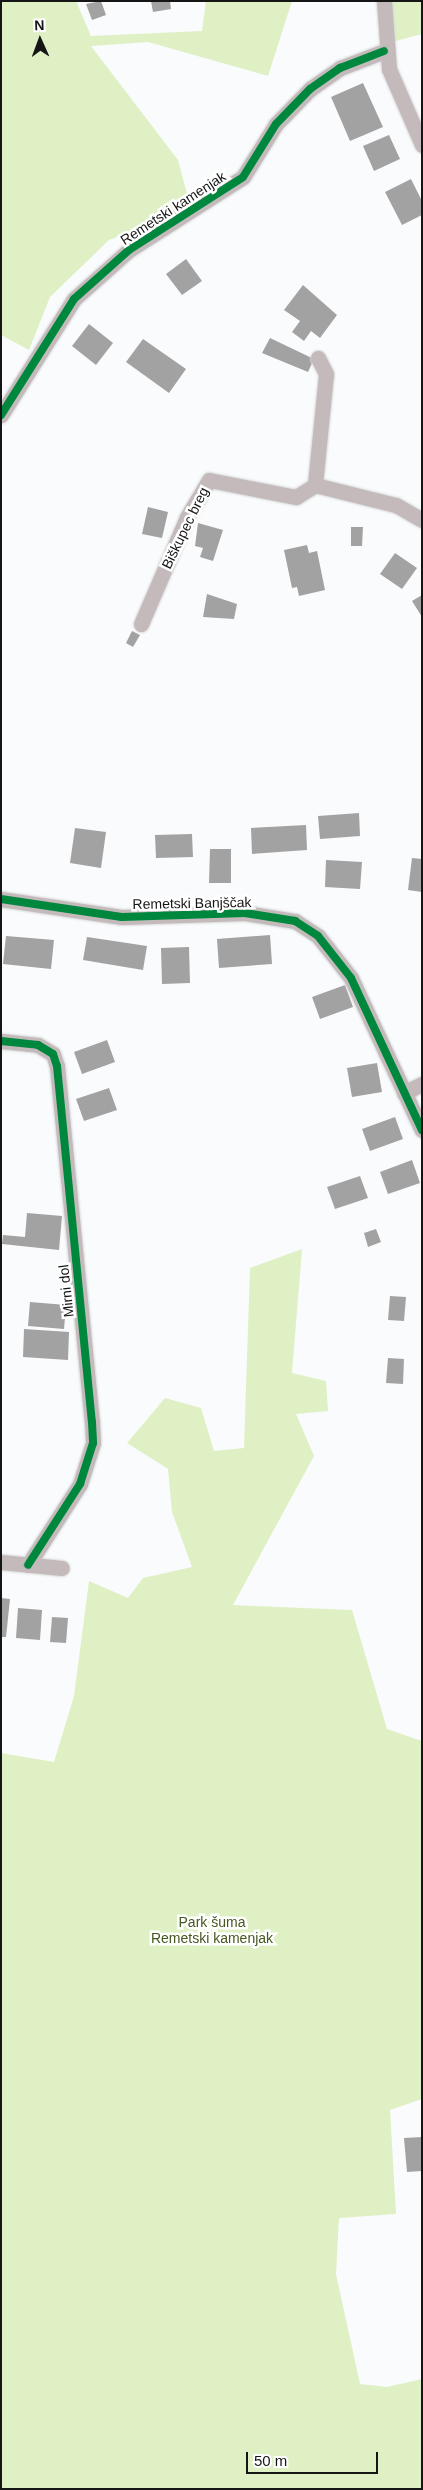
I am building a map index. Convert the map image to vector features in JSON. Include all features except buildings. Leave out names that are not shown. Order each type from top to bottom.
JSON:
[{"type":"street","points":[[384,1],[384,51],[422,145]]},
{"type":"street","name":"Remetski kamenjak","points":[[1,415],[74,299],[129,250],[243,177],[276,124],[310,89],[340,68],[384,51]]},
{"type":"street","points":[[318,358],[326,374],[315,485],[396,505],[422,520]]},
{"type":"street","name":"Biškupec breg","points":[[141,624],[187,517],[209,480],[296,497],[315,485]]},
{"type":"street","name":"Remetski Banjščak","points":[[1,899],[122,916],[245,913],[295,921],[318,936],[339,959],[422,1130]]},
{"type":"street","name":"Mirni dol","points":[[1,1041],[38,1045],[53,1054],[57,1066],[92,1422],[93,1443],[80,1484],[28,1565]]},
{"type":"street","points":[[404,1093],[422,1084]]},
{"type":"street","points":[[1,1562],[62,1568]]},
{"type":"green space","points":[[1,1],[76,1],[91,36],[202,31],[206,1],[292,1],[268,76],[148,42],[91,46],[178,160],[191,209],[109,240],[50,297],[29,350],[1,335]]},
{"type":"green space","points":[[391,1],[422,1],[422,34],[392,42]]},
{"type":"green space","name":"Park šuma Remetski kamenjak","points":[[302,1249],[292,1373],[326,1381],[328,1411],[296,1414],[314,1456],[233,1605],[352,1610],[387,1729],[422,1741],[422,2099],[390,2110],[396,2214],[339,2218],[336,2274],[360,2384],[387,2387],[422,2379],[422,2489],[1,2489],[1,1753],[54,1762],[74,1696],[89,1581],[128,1598],[143,1578],[192,1567],[172,1512],[168,1469],[127,1443],[165,1398],[201,1408],[214,1451],[244,1448],[250,1268]]},
{"type":"cycle path","points":[[1,415],[74,299],[129,250],[243,177],[276,124],[310,89],[340,68],[384,51]]},
{"type":"cycle path","points":[[1,899],[122,917],[245,913],[295,921],[318,936],[351,978],[422,1130]]},
{"type":"cycle path","points":[[1,1041],[38,1045],[53,1054],[57,1066],[92,1422],[93,1443],[80,1484],[28,1565]]}]
